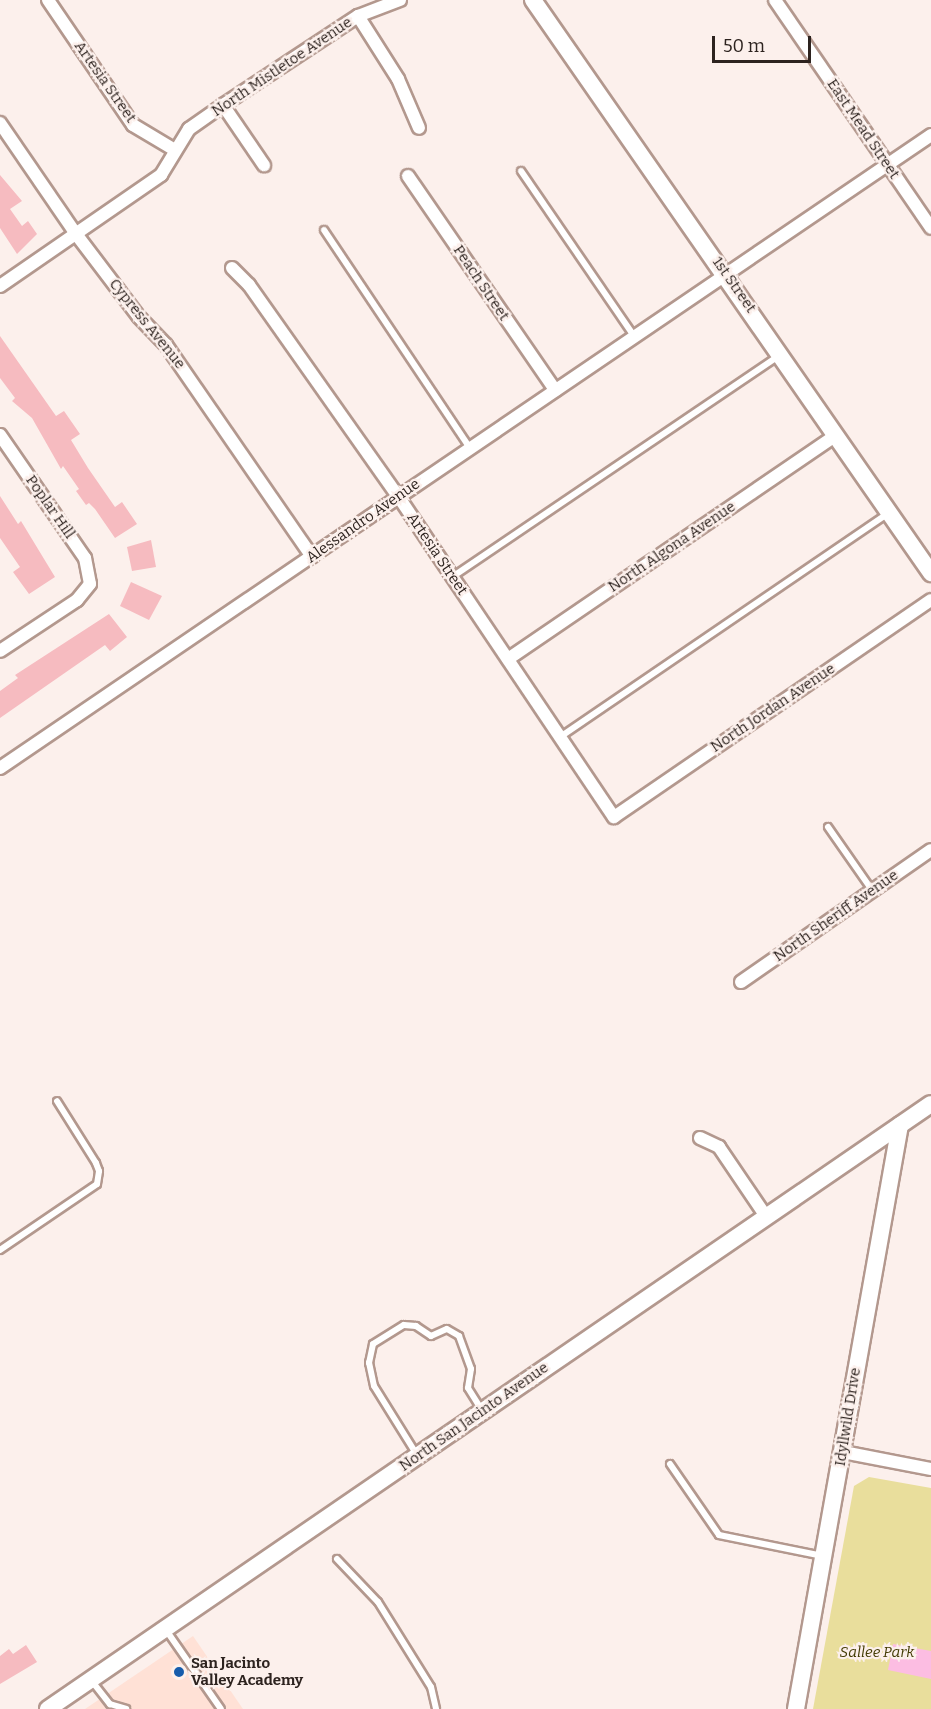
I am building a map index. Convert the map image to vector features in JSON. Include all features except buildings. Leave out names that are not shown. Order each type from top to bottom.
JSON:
[{"type":"street","name":"Artesia Street","points":[[48,0],[134,125],[175,150]]},
{"type":"street","name":"North Mistletoe Avenue","points":[[0,286],[161,174],[189,129],[358,16],[400,0]]},
{"type":"street","name":"1st Street","points":[[533,0],[727,275],[931,573]]},
{"type":"street","name":"East Mead Street","points":[[775,0],[931,228]]},
{"type":"street","points":[[358,16],[398,79],[418,128]]},
{"type":"street","points":[[223,105],[264,165]]},
{"type":"street","name":"Cypress Avenue","points":[[0,123],[76,234],[139,316],[166,345],[312,557]]},
{"type":"street","name":"Alessandro Avenue","points":[[0,768],[931,135]]},
{"type":"street","name":"Peach Street","points":[[408,176],[555,390]]},
{"type":"street","name":"Artesia Street","points":[[232,268],[249,285],[398,496],[614,817]]},
{"type":"street","name":"Poplar Hill","points":[[0,435],[85,558],[90,584],[77,600],[0,651]]},
{"type":"street","name":"North Algona Avenue","points":[[508,659],[836,435]]},
{"type":"street","name":"North Jordan Avenue","points":[[614,817],[931,600]]},
{"type":"street","name":"North Sheriff Avenue","points":[[741,982],[931,850]]},
{"type":"street","name":"North San Jacinto Avenue","points":[[55,1707],[765,1215],[931,1104]]},
{"type":"street","name":"Idyllwild Drive","points":[[796,1709],[900,1125]]},
{"type":"street","points":[[700,1138],[719,1147],[765,1215]]},
{"type":"street","points":[[843,1452],[931,1469]]},
{"type":"lane","points":[[521,171],[634,337]]},
{"type":"lane","points":[[324,230],[470,447]]},
{"type":"lane","points":[[452,577],[781,354]]},
{"type":"lane","points":[[560,737],[890,512]]},
{"type":"lane","points":[[828,826],[872,890]]},
{"type":"lane","points":[[0,1250],[97,1184],[99,1171],[96,1163],[57,1101]]},
{"type":"lane","points":[[417,1456],[374,1386],[369,1363],[373,1344],[404,1325],[416,1326],[432,1336],[447,1329],[459,1336],[471,1369],[468,1388],[482,1411]]},
{"type":"lane","points":[[670,1464],[719,1535],[824,1556]]},
{"type":"lane","points":[[337,1559],[378,1602],[431,1687],[436,1709]]},
{"type":"lane","points":[[166,1629],[220,1709]]},
{"type":"lane","points":[[91,1680],[110,1704],[126,1709]]},
{"type":"shaded area","name":"San Jacinto Valley Academy","points":[[193,1636],[243,1709],[85,1709]]},
{"type":"shaded area","points":[[893,1644],[931,1651],[931,1679],[888,1670]]},
{"type":"green space","name":"Sallee Park","points":[[869,1477],[931,1488],[931,1709],[813,1709],[854,1486]]},
{"type":"place","name":"San Jacinto Valley Academy","points":[[179,1672]]}]
